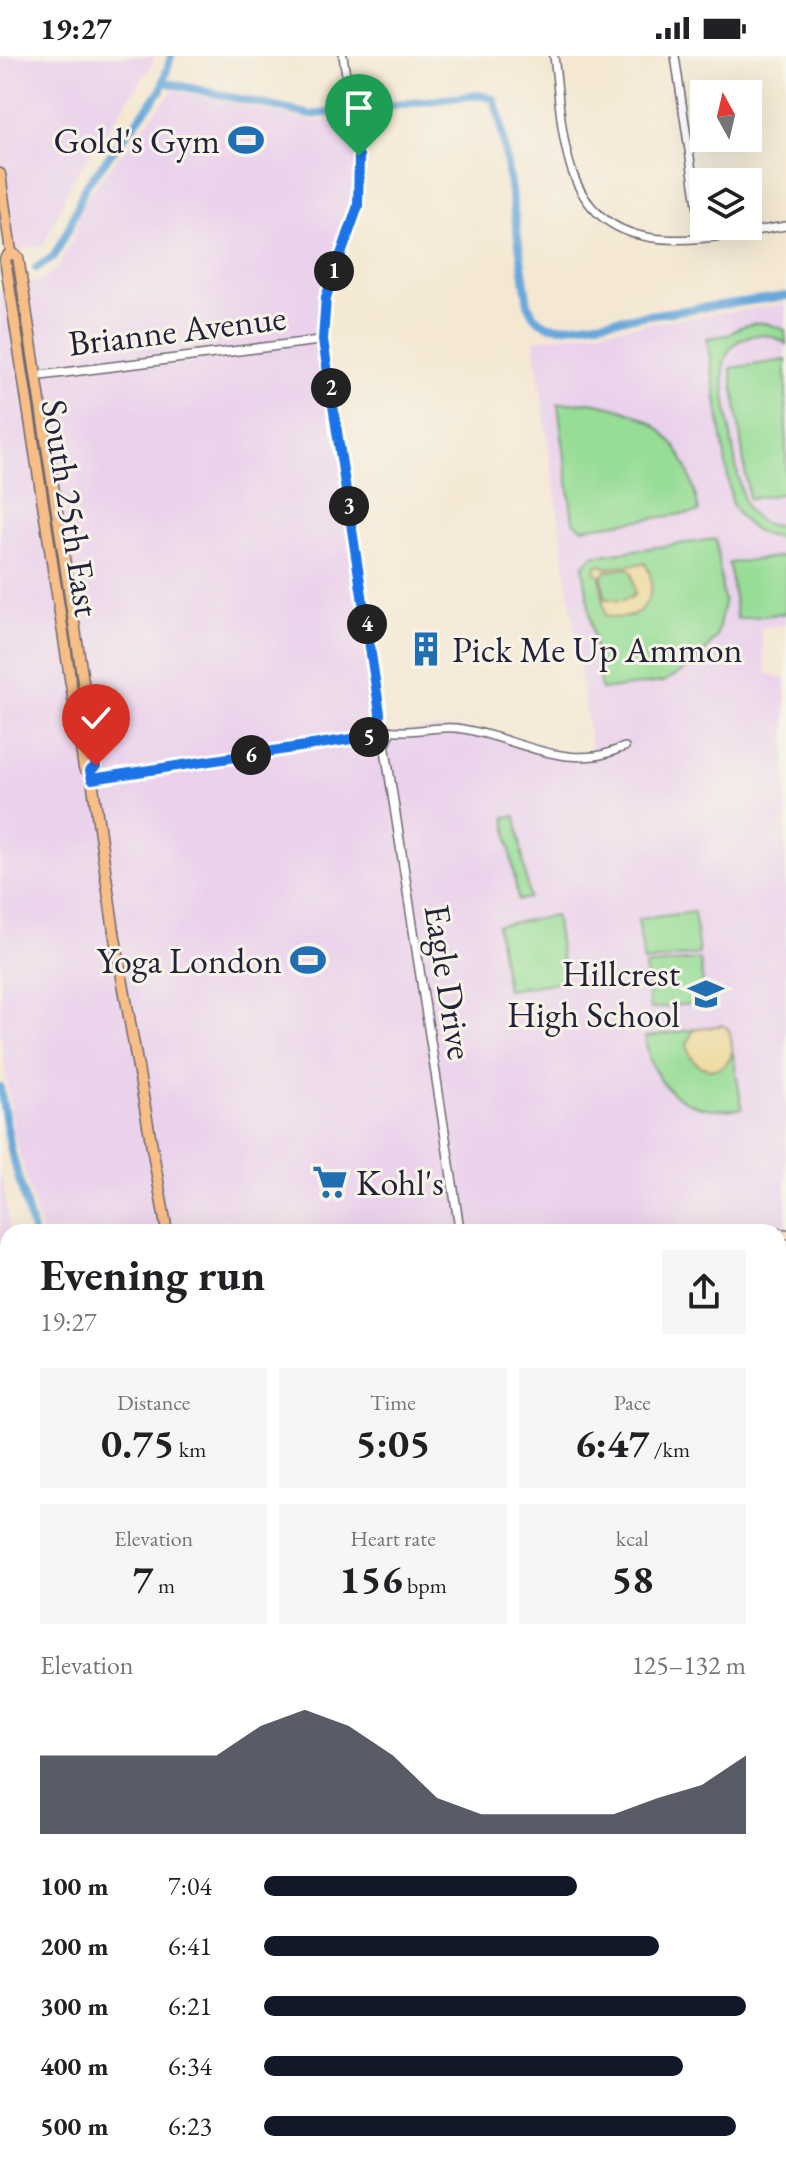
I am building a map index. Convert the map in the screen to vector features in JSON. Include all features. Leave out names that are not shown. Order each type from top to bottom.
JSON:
[{"type":"main road","name":"South 25th East","points":[[0,174],[5,238],[11,252],[18,257],[37,376],[96,766],[91,775]]},
{"type":"main road","name":"South 25th East","points":[[11,252],[5,259],[84,768],[91,775],[116,947],[166,1224]]},
{"type":"main road","points":[[28,412],[35,413],[46,440]]},
{"type":"main road","points":[[55,584],[68,582]]},
{"type":"street","name":"Eagle Drive","points":[[343,56],[357,136],[358,206],[326,297],[323,340],[459,1224]]},
{"type":"street","points":[[554,56],[571,167],[588,202],[610,221],[639,237],[670,241],[690,239]]},
{"type":"street","points":[[675,56],[692,168]]},
{"type":"street","points":[[762,229],[786,226]]},
{"type":"street","name":"Brianne Avenue","points":[[37,376],[323,340]]},
{"type":"street","points":[[91,775],[383,735],[457,728],[487,733],[551,753],[579,757],[600,756],[625,747]]},
{"type":"shaded area","points":[[0,56],[154,56],[151,66],[71,182],[44,245],[11,252],[0,170]]},
{"type":"shaded area","points":[[173,90],[315,122],[355,117],[358,206],[326,297],[323,340],[384,736],[403,731],[457,728],[551,753],[592,756],[534,340],[786,304],[786,624],[760,628],[766,673],[786,679],[786,1224],[39,1224],[15,1137],[0,1034],[0,288],[41,281],[58,267],[72,240],[86,197]]},
{"type":"shaded area","points":[[0,1163],[9,1224],[0,1224]]},
{"type":"green space","points":[[756,323],[785,330],[786,344],[758,335],[749,336],[733,346],[724,365],[728,415],[740,485],[748,510],[765,524],[786,525],[786,536],[769,536],[754,529],[732,504],[707,338],[728,335],[740,327]]},
{"type":"green space","points":[[786,360],[786,493],[749,499],[731,368]]},
{"type":"green space","points":[[590,402],[634,414],[666,435],[687,468],[699,512],[582,528],[573,521],[558,404]]},
{"type":"green space","points":[[716,539],[724,603],[717,636],[694,665],[663,682],[601,690],[583,566],[592,556]]},
{"type":"green space","points":[[786,556],[786,613],[737,619],[729,563]]},
{"type":"green space","points":[[516,816],[529,898],[518,900],[505,817]]},
{"type":"green space","points":[[694,912],[699,954],[644,962],[638,919]]},
{"type":"green space","points":[[555,916],[565,981],[507,990],[497,925]]},
{"type":"green space","points":[[700,959],[705,1002],[650,1009],[645,966]]},
{"type":"green space","points":[[723,1025],[729,1030],[742,1108],[705,1108],[676,1096],[656,1072],[645,1037]]},
{"type":"sand","points":[[645,563],[651,586],[645,605],[638,612],[618,618],[605,615],[600,576],[595,571],[596,566],[601,564],[606,568]],"holes":[[[628,568],[632,573],[635,594],[621,600],[605,598],[602,576],[607,571]]]},
{"type":"sand","points":[[723,1025],[729,1030],[731,1040],[729,1059],[717,1068],[702,1067],[690,1055],[687,1045],[693,1030]]},
{"type":"waterway","points":[[36,268],[54,256],[85,187],[161,90],[171,56]]},
{"type":"waterway","points":[[164,82],[311,115],[479,95],[494,99],[500,119],[528,304],[533,315],[549,326],[561,327],[786,296]]},
{"type":"waterway","points":[[0,1087],[11,1150],[31,1224]]},
{"type":"place","name":"Gold's Gym","points":[[246,140]]},
{"type":"place","name":"Pick Me Up Ammon","points":[[426,649]]},
{"type":"place","name":"Yoga London","points":[[308,960]]},
{"type":"place","name":"Hillcrest High School","points":[[706,994]]},
{"type":"place","name":"Kohl's","points":[[330,1182]]},
{"type":"route","points":[[96,766],[90,771],[92,779],[371,736],[379,730],[380,713],[323,340],[326,297],[358,206],[359,156]]}]
